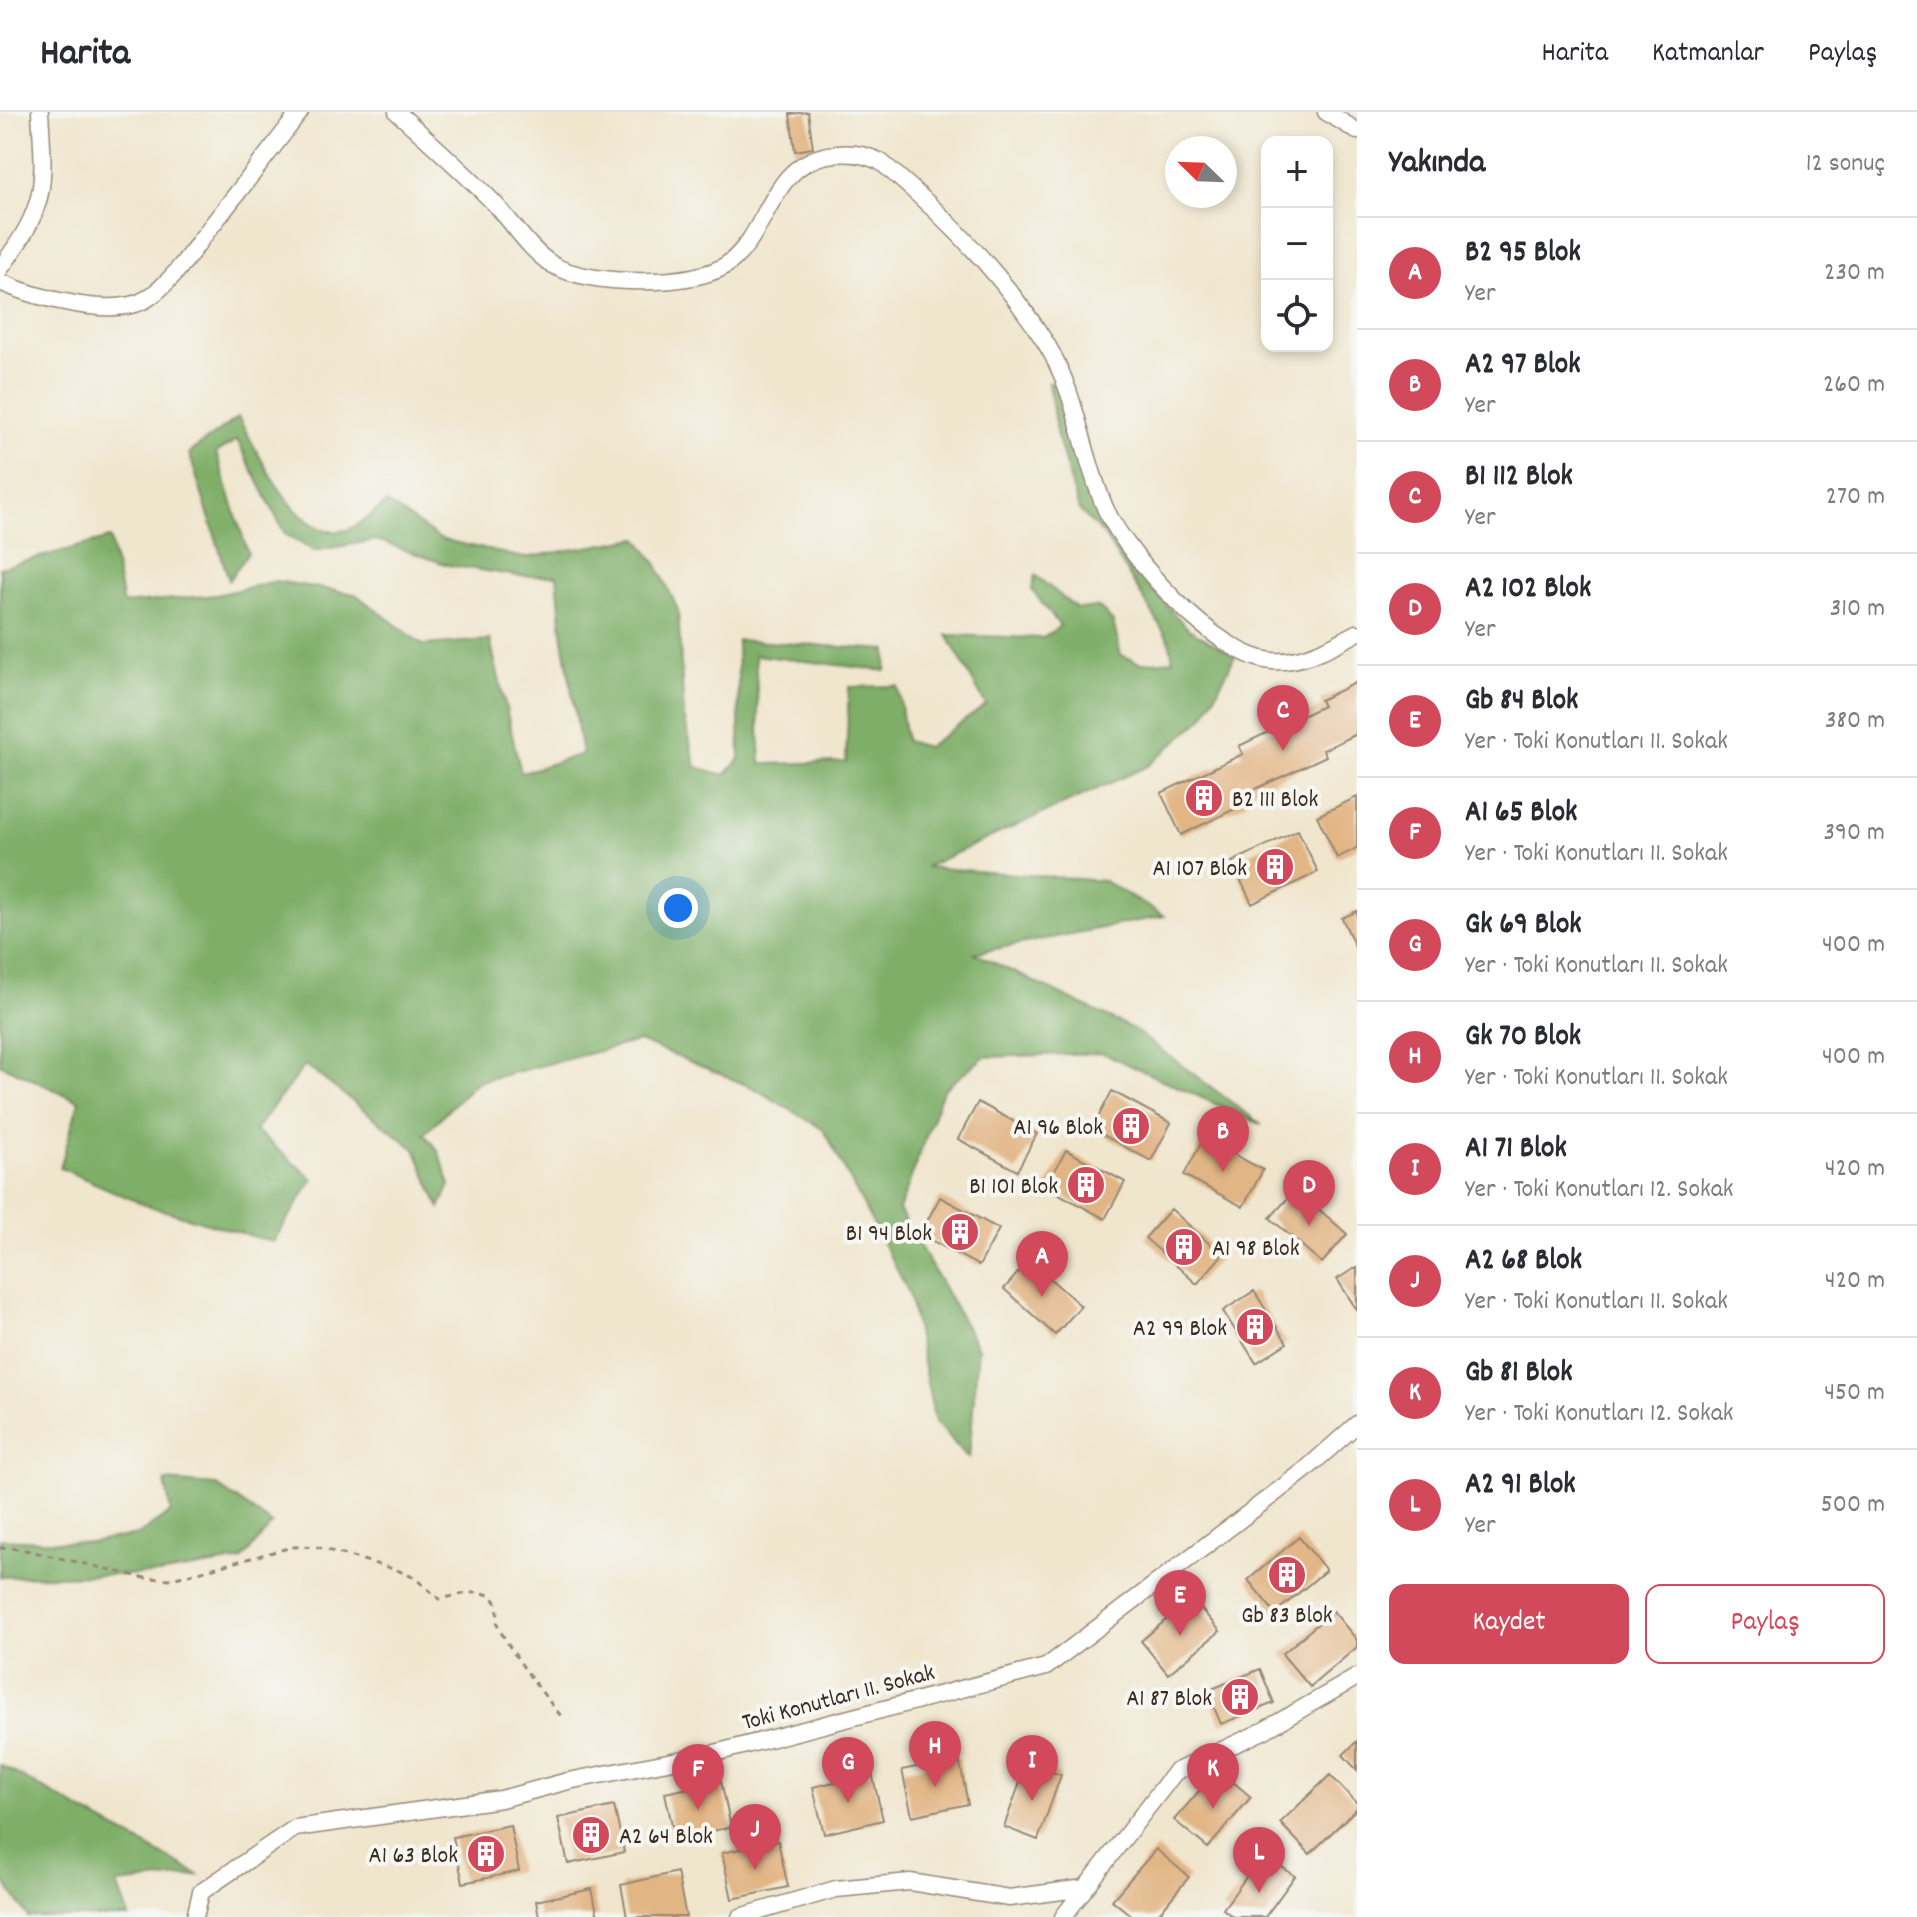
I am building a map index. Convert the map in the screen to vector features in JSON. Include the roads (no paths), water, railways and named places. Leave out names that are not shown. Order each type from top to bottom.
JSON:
[{"type":"street","points":[[0,269],[23,237],[41,201],[44,165],[40,112]]},
{"type":"street","points":[[0,282],[23,292],[114,309],[147,298],[187,258],[300,112]]},
{"type":"street","points":[[397,112],[479,188],[552,265],[589,279],[617,282],[683,277],[729,264],[743,248],[782,180],[818,157],[862,153],[881,162],[981,261],[1047,345],[1066,379],[1106,508],[1141,562],[1179,603],[1208,630],[1271,661],[1297,658],[1357,633]]},
{"type":"street","points":[[1326,112],[1357,131]]},
{"type":"street","name":"Toki Konutları 11. Sokak","points":[[195,1917],[201,1892],[295,1828],[501,1799],[568,1781],[715,1753],[1046,1667],[1304,1471],[1357,1424]]},
{"type":"street","points":[[1063,1917],[1175,1772],[1263,1731],[1357,1677]]},
{"type":"street","points":[[740,1917],[836,1889],[910,1882],[1009,1898],[1085,1888]]},
{"type":"place","name":"B1 112 Blok","points":[[1283,751]]},
{"type":"place","name":"B2 111 Blok","points":[[1204,798]]},
{"type":"place","name":"A1 107 Blok","points":[[1275,867]]},
{"type":"place","name":"A1 96 Blok","points":[[1131,1126]]},
{"type":"place","name":"A2 97 Blok","points":[[1223,1172]]},
{"type":"place","name":"B1 101 Blok","points":[[1086,1185]]},
{"type":"place","name":"A2 102 Blok","points":[[1309,1226]]},
{"type":"place","name":"B1 94 Blok","points":[[960,1232]]},
{"type":"place","name":"A1 98 Blok","points":[[1184,1247]]},
{"type":"place","name":"B2 95 Blok","points":[[1042,1297]]},
{"type":"place","name":"A2 99 Blok","points":[[1255,1327]]},
{"type":"place","name":"Gb 83 Blok","points":[[1287,1575]]},
{"type":"place","name":"Gb 84 Blok","points":[[1180,1636]]},
{"type":"place","name":"A1 87 Blok","points":[[1240,1697]]},
{"type":"place","name":"Gk 70 Blok","points":[[935,1787]]},
{"type":"place","name":"A1 71 Blok","points":[[1032,1801]]},
{"type":"place","name":"Gk 69 Blok","points":[[848,1803]]},
{"type":"place","name":"Gb 81 Blok","points":[[1213,1809]]},
{"type":"place","name":"A1 65 Blok","points":[[698,1810]]},
{"type":"place","name":"A2 64 Blok","points":[[591,1835]]},
{"type":"place","name":"A1 63 Blok","points":[[486,1854]]},
{"type":"place","name":"A2 68 Blok","points":[[755,1870]]},
{"type":"place","name":"A2 91 Blok","points":[[1259,1893]]}]
